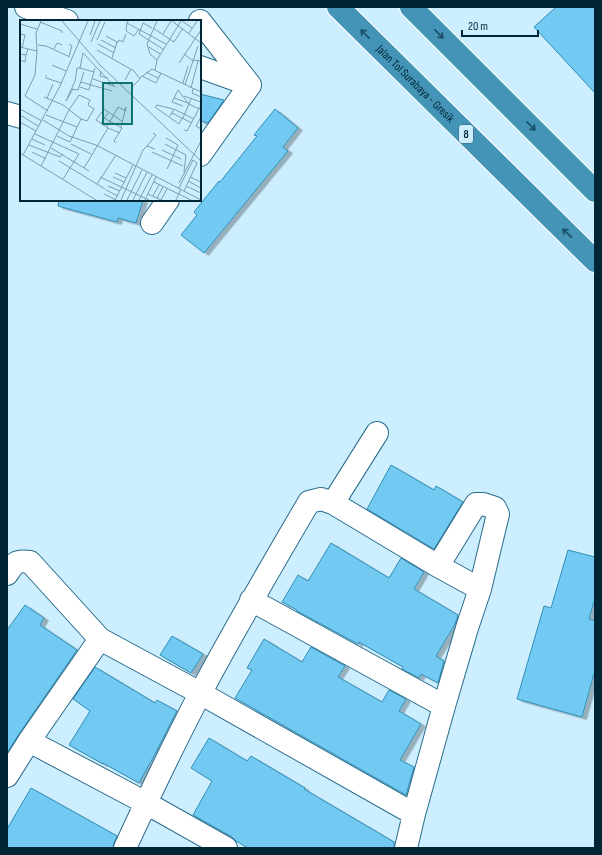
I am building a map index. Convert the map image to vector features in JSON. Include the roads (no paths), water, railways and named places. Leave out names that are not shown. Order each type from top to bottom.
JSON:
[{"type":"highway","name":"Jalan Tol Surabaya - Gresik","points":[[338,7],[595,261]]},
{"type":"highway","points":[[411,7],[595,191]]},
{"type":"street","points":[[26,7],[64,20]]},
{"type":"street","points":[[189,7],[199,20]]},
{"type":"street","points":[[201,22],[250,85]]},
{"type":"street","points":[[201,67],[250,85]]},
{"type":"street","points":[[201,154],[250,85]]},
{"type":"street","points":[[7,113],[20,117]]},
{"type":"street","points":[[152,223],[167,201]]},
{"type":"street","points":[[333,503],[377,433]]},
{"type":"street","points":[[125,848],[200,693],[251,600],[309,502],[321,499],[333,503],[438,566],[480,589]]},
{"type":"street","points":[[406,848],[444,706],[480,589],[498,514],[495,508],[483,504],[476,504],[438,566]]},
{"type":"street","points":[[7,574],[13,565],[20,561],[30,562],[100,639],[200,693],[414,814]]},
{"type":"street","points":[[251,600],[444,706]]},
{"type":"street","points":[[7,776],[29,741],[100,639]]},
{"type":"street","points":[[29,741],[146,802],[198,841],[226,848]]}]
